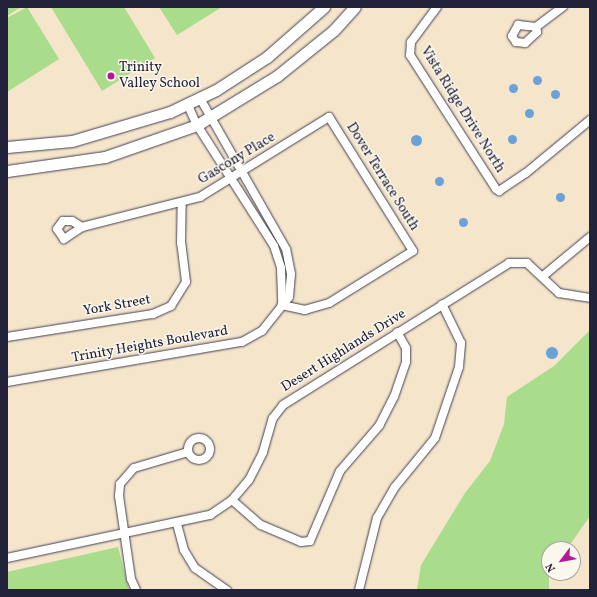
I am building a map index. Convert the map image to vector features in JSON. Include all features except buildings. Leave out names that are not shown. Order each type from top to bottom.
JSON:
[{"type":"main road","points":[[7,147],[106,133],[188,104],[267,57],[324,7]]},
{"type":"main road","points":[[7,171],[105,157],[197,125],[251,94],[305,55],[355,7]]},
{"type":"street","name":"Vista Ridge Drive North","points":[[437,7],[408,48],[493,186],[499,191],[590,120]]},
{"type":"street","points":[[536,27],[563,7]]},
{"type":"street","name":"Trinity Heights Boulevard","points":[[7,382],[242,342],[262,331],[289,297],[291,284],[286,249],[240,174],[209,118],[200,98]]},
{"type":"street","points":[[188,104],[197,125],[232,179],[278,256],[282,305]]},
{"type":"street","name":"Gascony Place","points":[[82,227],[182,204],[232,179],[329,117]]},
{"type":"street","name":"Dover Terrace South","points":[[282,305],[305,310],[329,303],[413,250],[329,117]]},
{"type":"street","name":"York Street","points":[[7,337],[153,314],[170,306],[186,282],[181,243],[182,204]]},
{"type":"street","points":[[543,276],[590,237]]},
{"type":"street","name":"Desert Highlands Drive","points":[[7,558],[81,540],[126,534],[177,524],[210,515],[232,500],[256,469],[273,418],[283,405],[509,263],[527,263],[543,276],[559,293],[590,298]]},
{"type":"street","points":[[359,590],[377,518],[395,487],[435,438],[459,367],[461,343],[442,304]]},
{"type":"street","points":[[232,500],[261,525],[301,542],[310,541],[340,472],[379,426],[394,397],[406,362],[406,348],[397,332]]},
{"type":"street","points":[[136,590],[119,496],[123,477],[134,468],[188,452]]},
{"type":"street","points":[[177,524],[184,550],[195,568],[227,590]]},
{"type":"green space","points":[[7,7],[21,7],[7,16]]},
{"type":"green space","points":[[27,7],[59,59],[7,92],[7,18]]},
{"type":"green space","points":[[51,7],[124,7],[155,58],[102,91]]},
{"type":"green space","points":[[159,7],[222,7],[177,35]]},
{"type":"green space","points":[[590,330],[590,516],[573,541],[541,541],[541,581],[549,581],[549,590],[417,590],[421,565],[465,493],[490,461],[504,424],[507,397],[554,366]]},
{"type":"green space","points":[[118,547],[129,590],[7,590],[7,572]]},
{"type":"water","points":[[537,75],[542,80],[537,85],[532,80]]},
{"type":"water","points":[[513,83],[518,88],[513,93],[508,88]]},
{"type":"water","points":[[553,90],[557,90],[559,94],[557,98],[553,98],[551,96],[551,92]]},
{"type":"water","points":[[527,109],[531,109],[533,113],[531,117],[527,117],[525,115],[525,111]]},
{"type":"water","points":[[512,134],[517,139],[512,144],[507,139]]},
{"type":"water","points":[[414,135],[418,135],[420,136],[420,144],[414,145],[411,142],[411,138]]},
{"type":"water","points":[[439,176],[444,181],[439,186],[434,181]]},
{"type":"water","points":[[560,192],[565,197],[560,202],[555,197]]},
{"type":"water","points":[[463,217],[468,222],[463,227],[458,222]]},
{"type":"water","points":[[550,347],[554,347],[558,353],[554,359],[550,359],[546,355],[546,351]]},
{"type":"place","name":"Trinity Valley School","points":[[111,76]]}]
